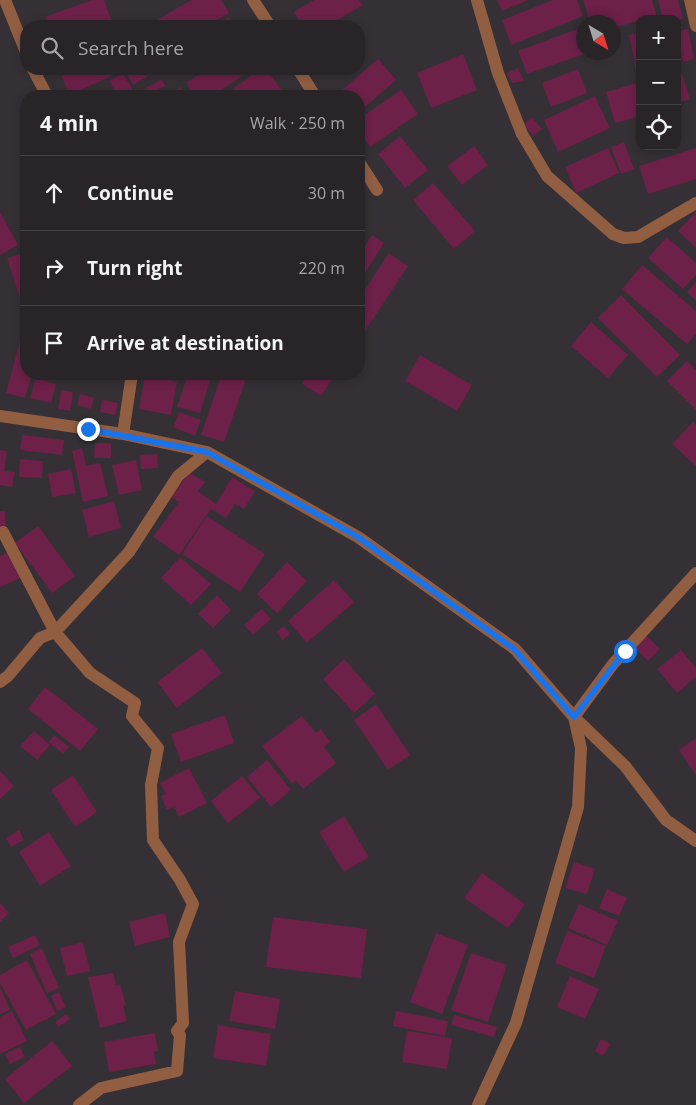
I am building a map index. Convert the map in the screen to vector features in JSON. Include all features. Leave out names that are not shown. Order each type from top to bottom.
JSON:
[{"type":"street","points":[[5,0],[20,37]]},
{"type":"street","points":[[253,0],[266,20]]},
{"type":"street","points":[[477,0],[498,73],[515,117],[522,134],[547,176],[613,234],[624,238],[638,237],[696,203]]},
{"type":"street","points":[[690,0],[696,26]]},
{"type":"street","points":[[36,75],[44,90]]},
{"type":"street","points":[[302,75],[312,90]]},
{"type":"street","points":[[365,172],[376,190]]},
{"type":"street","points":[[123,434],[131,380]]},
{"type":"street","points":[[0,416],[123,434],[207,452],[358,537],[514,649],[574,717],[625,766],[666,820],[696,841]]},
{"type":"street","points":[[0,682],[8,676],[40,638],[55,632],[129,552],[178,476],[207,452]]},
{"type":"street","points":[[3,532],[55,632],[90,673],[135,703],[132,716],[158,748],[151,785],[153,840],[180,880],[193,904],[179,942],[184,1023],[177,1031],[180,1035],[177,1071],[101,1088],[79,1105]]},
{"type":"street","points":[[478,1105],[516,1023],[578,807],[580,748],[574,717],[613,664],[696,573]]},
{"type":"building","points":[[92,0],[104,0],[111,20],[46,20],[45,17]]},
{"type":"building","points":[[191,0],[221,0],[229,13],[217,20],[157,20]]},
{"type":"building","points":[[314,0],[359,0],[363,5],[337,20],[299,20],[294,12]]},
{"type":"building","points":[[497,0],[528,0],[502,11]]},
{"type":"building","points":[[553,0],[577,0],[583,15],[576,15],[576,19],[511,45],[502,20]]},
{"type":"building","points":[[583,0],[652,0],[656,15],[636,15],[636,21],[621,26],[621,15],[588,15]]},
{"type":"building","points":[[658,0],[678,0],[683,19],[681,19],[681,15],[662,15]]},
{"type":"building","points":[[688,29],[694,59],[683,62],[681,52],[681,30]]},
{"type":"building","points":[[576,30],[576,57],[527,74],[518,51]]},
{"type":"building","points":[[636,34],[636,71],[629,35]]},
{"type":"building","points":[[463,54],[477,90],[431,108],[417,73]]},
{"type":"building","points":[[378,59],[396,80],[365,107],[365,90],[342,90],[359,75],[365,75],[365,70]]},
{"type":"building","points":[[518,68],[524,81],[512,83],[507,73]]},
{"type":"building","points":[[578,69],[587,93],[551,107],[542,83]]},
{"type":"building","points":[[681,74],[690,99],[681,102]]},
{"type":"building","points":[[61,75],[113,75],[81,90],[68,90]]},
{"type":"building","points":[[120,75],[124,75],[133,90],[114,90],[109,81]]},
{"type":"building","points":[[128,75],[150,75],[133,85]]},
{"type":"building","points":[[198,75],[243,75],[221,90],[191,90],[186,83]]},
{"type":"building","points":[[252,75],[270,75],[282,90],[231,90]]},
{"type":"building","points":[[162,79],[165,86],[157,90],[142,90]]},
{"type":"building","points":[[636,83],[636,117],[615,123],[606,92]]},
{"type":"building","points":[[401,90],[418,114],[370,147],[365,139],[365,115]]},
{"type":"building","points":[[595,96],[610,128],[558,152],[544,120]]},
{"type":"building","points":[[532,117],[542,129],[533,136],[524,124]]},
{"type":"building","points":[[400,136],[428,170],[405,188],[378,154]]},
{"type":"building","points":[[624,142],[634,169],[621,174],[611,147]]},
{"type":"building","points":[[474,146],[488,165],[462,185],[447,166]]},
{"type":"building","points":[[608,148],[619,173],[576,193],[565,167]]},
{"type":"building","points":[[696,148],[696,179],[648,194],[639,166]]},
{"type":"building","points":[[433,183],[475,231],[454,249],[413,200]]},
{"type":"building","points":[[0,212],[18,245],[0,255]]},
{"type":"building","points":[[696,212],[696,248],[678,231]]},
{"type":"building","points":[[372,235],[384,243],[365,273],[365,246]]},
{"type":"building","points":[[667,237],[696,263],[696,275],[683,289],[648,258]]},
{"type":"building","points":[[389,253],[408,266],[365,331],[365,290]]},
{"type":"building","points":[[20,254],[20,298],[7,258]]},
{"type":"building","points":[[642,265],[696,311],[696,334],[687,344],[622,289]]},
{"type":"building","points":[[696,282],[696,301],[687,292]]},
{"type":"building","points":[[621,295],[680,355],[657,377],[598,318]]},
{"type":"building","points":[[591,322],[628,355],[608,378],[571,346]]},
{"type":"building","points":[[20,340],[20,380],[30,380],[25,398],[6,393]]},
{"type":"building","points":[[420,355],[472,385],[457,411],[405,381]]},
{"type":"building","points":[[687,361],[696,370],[696,410],[667,381]]},
{"type":"building","points":[[35,380],[56,384],[51,403],[30,398]]},
{"type":"building","points":[[144,380],[177,382],[171,415],[139,409]]},
{"type":"building","points":[[186,380],[210,380],[200,413],[177,407]]},
{"type":"building","points":[[220,380],[246,380],[224,442],[201,435]]},
{"type":"building","points":[[304,380],[332,380],[321,396],[302,384]]},
{"type":"building","points":[[61,390],[73,392],[70,411],[58,409]]},
{"type":"building","points":[[80,394],[94,398],[91,409],[77,405]]},
{"type":"building","points":[[102,400],[118,403],[115,415],[100,412]]},
{"type":"building","points":[[179,412],[201,420],[195,436],[173,427]]},
{"type":"building","points":[[693,422],[696,425],[696,466],[672,444]]},
{"type":"building","points":[[22,435],[64,440],[62,455],[20,450]]},
{"type":"building","points":[[95,443],[111,443],[111,458],[94,458]]},
{"type":"building","points":[[82,448],[86,466],[100,463],[108,496],[83,502],[72,451]]},
{"type":"building","points":[[0,450],[7,451],[4,471],[15,472],[12,487],[0,485]]},
{"type":"building","points":[[157,454],[158,468],[141,469],[140,455]]},
{"type":"building","points":[[20,459],[43,461],[42,478],[19,477]]},
{"type":"building","points":[[136,460],[142,490],[119,495],[112,465]]},
{"type":"building","points":[[71,469],[76,493],[52,497],[48,474]]},
{"type":"building","points":[[189,472],[205,482],[198,491],[216,504],[232,477],[255,491],[244,509],[235,504],[226,518],[211,509],[179,555],[153,537],[179,502],[171,497]]},
{"type":"building","points":[[114,501],[121,528],[89,537],[82,510]]},
{"type":"building","points":[[0,511],[5,511],[6,539],[0,540]]},
{"type":"building","points":[[207,516],[265,554],[240,592],[182,554]]},
{"type":"building","points":[[38,526],[75,576],[52,593],[15,543]]},
{"type":"building","points":[[11,551],[22,577],[0,587],[0,556]]},
{"type":"building","points":[[180,557],[211,584],[191,605],[161,578]]},
{"type":"building","points":[[287,562],[307,581],[277,613],[257,594]]},
{"type":"building","points":[[334,580],[354,602],[307,643],[288,621]]},
{"type":"building","points":[[217,595],[231,610],[213,628],[198,614]]},
{"type":"building","points":[[262,609],[271,619],[253,635],[244,625]]},
{"type":"building","points":[[284,626],[290,634],[283,640],[276,632]]},
{"type":"building","points":[[645,634],[660,649],[648,661],[633,646]]},
{"type":"building","points":[[202,648],[222,673],[177,708],[157,682]]},
{"type":"building","points":[[681,650],[696,668],[696,677],[677,693],[657,669]]},
{"type":"building","points":[[344,659],[375,694],[354,713],[323,679]]},
{"type":"building","points":[[45,687],[98,729],[80,751],[28,709]]},
{"type":"building","points":[[376,704],[410,755],[388,770],[354,720]]},
{"type":"building","points":[[225,715],[234,743],[181,762],[171,734]]},
{"type":"building","points":[[302,716],[316,733],[321,729],[330,742],[324,747],[336,763],[303,789],[296,780],[292,784],[262,746]]},
{"type":"building","points":[[34,731],[50,745],[37,760],[20,746]]},
{"type":"building","points":[[54,735],[69,747],[63,754],[49,742]]},
{"type":"building","points":[[696,738],[696,775],[679,750]]},
{"type":"building","points":[[267,760],[291,790],[271,807],[247,777]]},
{"type":"building","points":[[189,768],[207,803],[179,817],[174,807],[167,810],[161,796],[166,794],[160,783]]},
{"type":"building","points":[[0,771],[14,786],[0,799]]},
{"type":"building","points":[[73,775],[97,812],[75,827],[51,790]]},
{"type":"building","points":[[242,776],[260,798],[228,823],[211,801]]},
{"type":"building","points":[[344,816],[369,857],[344,872],[319,832]]},
{"type":"building","points":[[19,830],[24,840],[11,847],[6,838]]},
{"type":"building","points":[[49,832],[71,866],[40,886],[19,852]]},
{"type":"building","points":[[574,862],[595,869],[587,894],[565,888]]},
{"type":"building","points":[[482,873],[525,904],[508,928],[464,898]]},
{"type":"building","points":[[607,889],[627,898],[619,916],[599,908]]},
{"type":"building","points":[[0,903],[9,913],[0,922]]},
{"type":"building","points":[[579,904],[618,921],[607,945],[568,928]]},
{"type":"building","points":[[165,913],[170,937],[135,946],[129,922]]},
{"type":"building","points":[[273,917],[367,929],[361,978],[266,967]]},
{"type":"building","points":[[567,931],[606,946],[594,978],[555,963]]},
{"type":"building","points":[[436,933],[468,945],[442,1014],[410,1002]]},
{"type":"building","points":[[35,935],[40,945],[13,958],[8,947]]},
{"type":"building","points":[[83,942],[90,971],[67,976],[60,948]]},
{"type":"building","points":[[42,948],[59,988],[47,993],[30,954]]},
{"type":"building","points":[[471,953],[507,965],[488,1022],[451,1010]]},
{"type":"building","points":[[27,960],[56,1014],[26,1030],[0,983],[0,975]]},
{"type":"building","points":[[113,973],[116,985],[120,984],[126,1005],[123,1006],[127,1021],[100,1028],[88,977]]},
{"type":"building","points":[[570,976],[599,989],[585,1019],[557,1007]]},
{"type":"building","points":[[0,987],[10,1010],[0,1014]]},
{"type":"building","points":[[235,991],[280,999],[275,1029],[229,1021]]},
{"type":"building","points":[[59,992],[66,1007],[57,1011],[51,996]]},
{"type":"building","points":[[12,1011],[27,1041],[0,1054],[0,1017]]},
{"type":"building","points":[[396,1011],[448,1021],[445,1036],[393,1026]]},
{"type":"building","points":[[66,1014],[70,1019],[59,1027],[55,1022]]},
{"type":"building","points":[[454,1015],[497,1027],[494,1037],[451,1025]]},
{"type":"building","points":[[218,1025],[271,1034],[266,1066],[213,1058]]},
{"type":"building","points":[[407,1031],[452,1038],[447,1069],[402,1062]]},
{"type":"building","points":[[155,1033],[158,1051],[154,1052],[156,1064],[109,1072],[104,1042]]},
{"type":"building","points":[[601,1039],[610,1044],[603,1056],[595,1051]]},
{"type":"building","points":[[52,1041],[72,1066],[24,1103],[5,1079]]},
{"type":"building","points":[[20,1047],[25,1057],[10,1064],[5,1054]]},
{"type":"route","points":[[88,429],[123,434],[207,452],[358,537],[514,649],[574,717],[613,664],[625,651]]}]
